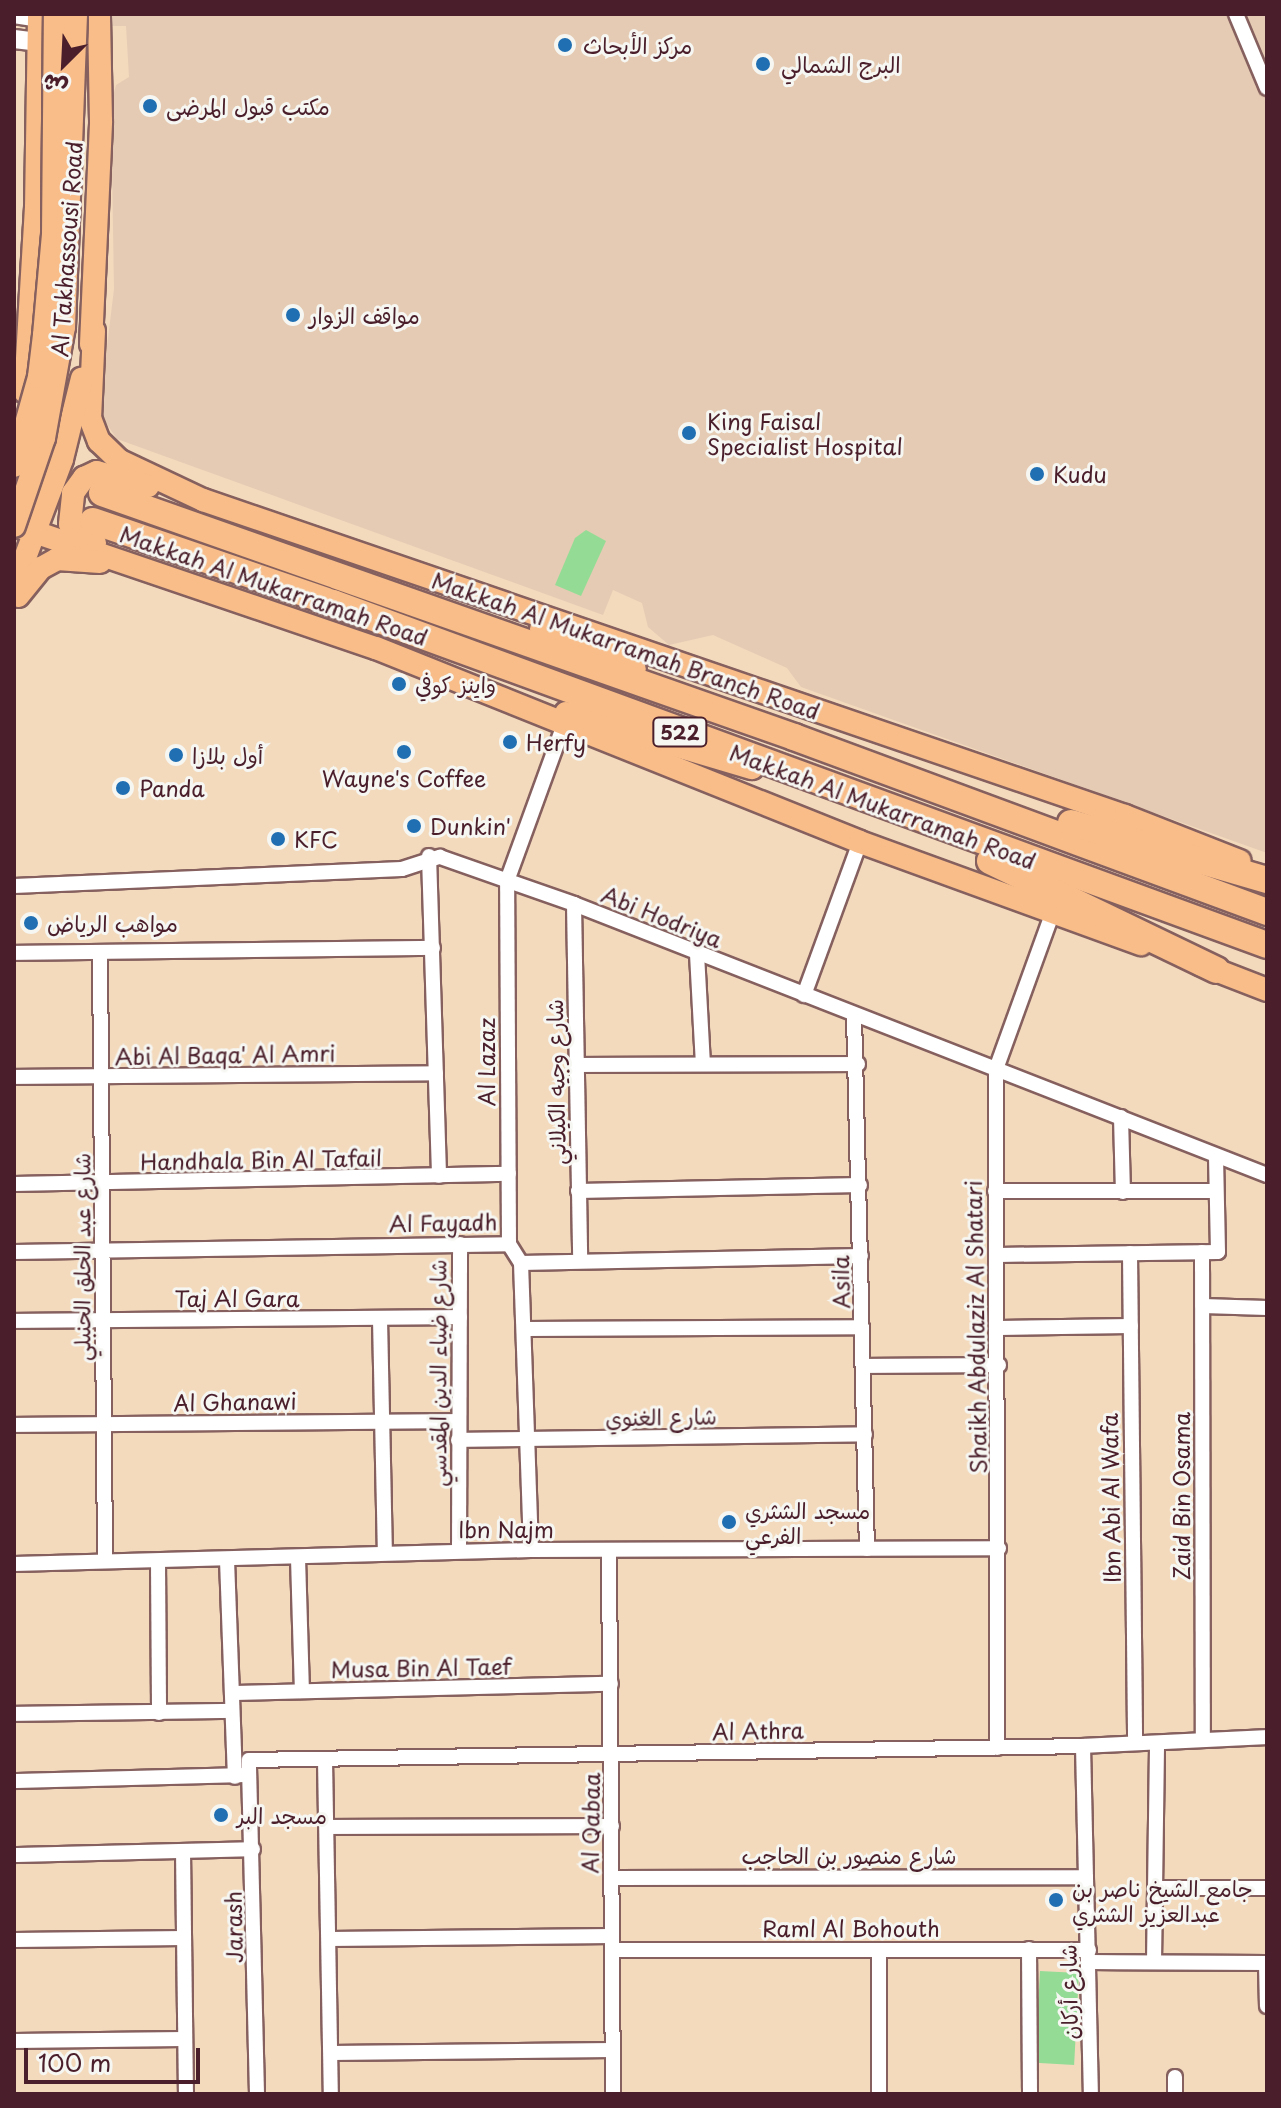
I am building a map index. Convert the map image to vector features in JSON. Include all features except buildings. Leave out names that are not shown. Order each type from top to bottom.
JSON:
[{"type":"highway","name":"Makkah Al Mukarramah Road","points":[[102,493],[794,737],[1267,912]]},
{"type":"highway","name":"Makkah Al Mukarramah Road","points":[[93,521],[333,603],[872,803],[1267,945]]},
{"type":"highway","points":[[922,784],[1151,843],[1267,880]]},
{"type":"highway","points":[[872,803],[1216,970]]},
{"type":"main road","name":"Al Takhassousi Road","points":[[14,525],[44,438],[64,327],[76,14]]},
{"type":"main road","points":[[14,587],[62,459],[94,331],[99,14]]},
{"type":"main road","name":"Al Takhassousi Road","points":[[14,466],[39,377],[53,235],[44,15]]},
{"type":"main road","points":[[37,532],[40,477],[32,457],[14,436],[29,375],[38,42],[44,15]]},
{"type":"main road","points":[[29,375],[47,394],[65,392],[94,331]]},
{"type":"main road","name":"Makkah Al Mukarramah Branch Road","points":[[94,331],[90,418],[99,441],[120,461],[203,500],[1125,816],[1267,872]]},
{"type":"main road","points":[[14,393],[29,375]]},
{"type":"main road","points":[[167,576],[140,559],[78,536],[70,524],[73,493],[97,472],[203,500]]},
{"type":"main road","points":[[14,525],[586,720],[872,803]]},
{"type":"main road","points":[[14,600],[41,568],[57,559],[167,576]]},
{"type":"main road","points":[[381,561],[794,737]]},
{"type":"main road","points":[[376,648],[563,727],[860,842],[1267,990]]},
{"type":"street","points":[[14,14],[44,15]]},
{"type":"street","points":[[1236,14],[1267,88]]},
{"type":"street","points":[[14,39],[38,42]]},
{"type":"street","points":[[507,881],[563,727]]},
{"type":"street","points":[[804,995],[860,842]]},
{"type":"street","points":[[14,886],[402,869],[429,856],[439,1176]]},
{"type":"street","name":"Abi Hodriya","points":[[429,856],[574,904],[1267,1175]]},
{"type":"street","name":"Al Lazaz","points":[[507,881],[509,1244]]},
{"type":"street","name":"شارع وجيه الكيلاني","points":[[574,904],[580,1260]]},
{"type":"street","name":"Shaikh Abdulaziz Al Shatari","points":[[997,1748],[999,1328],[995,1191],[996,1069],[1052,914]]},
{"type":"street","points":[[14,953],[433,948]]},
{"type":"street","name":"شارع عبد الحلق الحنبلي","points":[[100,952],[105,1561]]},
{"type":"street","points":[[697,954],[703,1064]]},
{"type":"street","name":"Asila","points":[[854,1015],[858,1064],[867,1549]]},
{"type":"street","points":[[578,1065],[858,1064]]},
{"type":"street","name":"Abi Al Baqa' Al Amri","points":[[14,1077],[436,1073]]},
{"type":"street","points":[[1121,1117],[1123,1192]]},
{"type":"street","points":[[998,1255],[1218,1252],[1216,1157]]},
{"type":"street","name":"Handhala Bin Al Tafail","points":[[14,1184],[509,1174]]},
{"type":"street","points":[[578,1191],[860,1185]]},
{"type":"street","points":[[995,1191],[1216,1191]]},
{"type":"street","name":"شارع ضياء الدين المقدسي","points":[[459,1551],[457,1421],[460,1244]]},
{"type":"street","name":"Al Fayadh","points":[[14,1252],[509,1244],[521,1263]]},
{"type":"street","name":"Zaid Bin Osama","points":[[1202,1252],[1203,1739]]},
{"type":"street","name":"Ibn Abi Al Wafa","points":[[1130,1253],[1135,1743]]},
{"type":"street","points":[[531,1550],[521,1263],[861,1256]]},
{"type":"street","points":[[1203,1306],[1267,1308]]},
{"type":"street","name":"Taj Al Gara","points":[[14,1321],[460,1317]]},
{"type":"street","points":[[380,1319],[385,1553]]},
{"type":"street","points":[[999,1328],[1131,1326]]},
{"type":"street","points":[[525,1329],[862,1327]]},
{"type":"street","points":[[864,1366],[999,1365]]},
{"type":"street","name":"Al Ghanawi","points":[[14,1425],[457,1421]]},
{"type":"street","name":"شارع الغنوي","points":[[458,1440],[865,1434]]},
{"type":"street","name":"Ibn Najm","points":[[14,1564],[158,1563],[459,1551],[999,1548]]},
{"type":"street","name":"Al Qabaa","points":[[609,1552],[613,1755],[613,2094]]},
{"type":"street","points":[[298,1558],[302,1691]]},
{"type":"street","points":[[14,1781],[241,1776],[232,1711],[227,1560]]},
{"type":"street","points":[[158,1563],[159,1713]]},
{"type":"street","name":"Musa Bin Al Taef","points":[[232,1693],[611,1684]]},
{"type":"street","points":[[14,1714],[232,1711]]},
{"type":"street","name":"Al Athra","points":[[249,1760],[997,1748],[1267,1737]]},
{"type":"street","points":[[1154,1962],[1157,1743]]},
{"type":"street","name":"شارع أركان","points":[[1083,1746],[1091,2094]]},
{"type":"street","name":"Jarash","points":[[249,1760],[241,1776],[253,1849],[257,2094]]},
{"type":"street","points":[[325,1760],[331,2094]]},
{"type":"street","points":[[327,1827],[612,1826]]},
{"type":"street","points":[[14,1855],[253,1849]]},
{"type":"street","points":[[183,1851],[186,2094]]},
{"type":"street","name":"شارع منصور بن الحاجب","points":[[612,1878],[1086,1877]]},
{"type":"street","points":[[1155,1888],[1267,1888]]},
{"type":"street","points":[[14,1940],[184,1938]]},
{"type":"street","name":"Raml Al Bohouth","points":[[329,1939],[879,1950],[1029,1949],[1154,1962],[1266,1963]]},
{"type":"street","points":[[1029,1949],[1030,2094]]},
{"type":"street","points":[[879,1950],[879,2094]]},
{"type":"street","points":[[1266,1963],[1267,2006]]},
{"type":"street","points":[[14,2041],[184,2039]]},
{"type":"street","points":[[331,2053],[613,2050]]},
{"type":"street","points":[[1175,2077],[1175,2094]]},
{"type":"shaded area","name":"King Faisal Specialist Hospital","points":[[111,14],[1267,14],[1267,853],[801,687],[787,668],[713,635],[669,645],[648,627],[642,603],[613,590],[603,615],[117,439],[99,413],[114,289],[111,104],[116,85],[129,77],[126,26],[111,26]]},
{"type":"green space","points":[[586,530],[606,541],[581,596],[555,585],[575,538]]},
{"type":"green space","points":[[1040,1971],[1079,1973],[1074,2065],[1035,2063]]},
{"type":"place","name":"مركز الأبحاث","points":[[565,45]]},
{"type":"place","name":"البرج الشمالي","points":[[763,64]]},
{"type":"place","name":"مكتب قبول المرضى","points":[[150,106]]},
{"type":"place","name":"مواقف الزوار","points":[[293,315]]},
{"type":"place","name":"King Faisal Specialist Hospital","points":[[689,433]]},
{"type":"place","name":"Kudu","points":[[1037,474]]},
{"type":"place","name":"واينز كوفي","points":[[399,684]]},
{"type":"place","name":"Herfy","points":[[510,742]]},
{"type":"place","name":"Wayne's Coffee","points":[[404,752]]},
{"type":"place","name":"أول بلازا","points":[[176,755]]},
{"type":"place","name":"Panda","points":[[123,788]]},
{"type":"place","name":"Dunkin'","points":[[414,826]]},
{"type":"place","name":"KFC","points":[[278,839]]},
{"type":"place","name":"مواهب الرياض","points":[[31,923]]},
{"type":"place","name":"مسجد الشثري الفرعي","points":[[729,1522]]},
{"type":"place","name":"مسجد البر","points":[[221,1815]]},
{"type":"place","name":"جامع الشيخ ناصر بن عبدالعزيز الشثري","points":[[1056,1900]]}]
